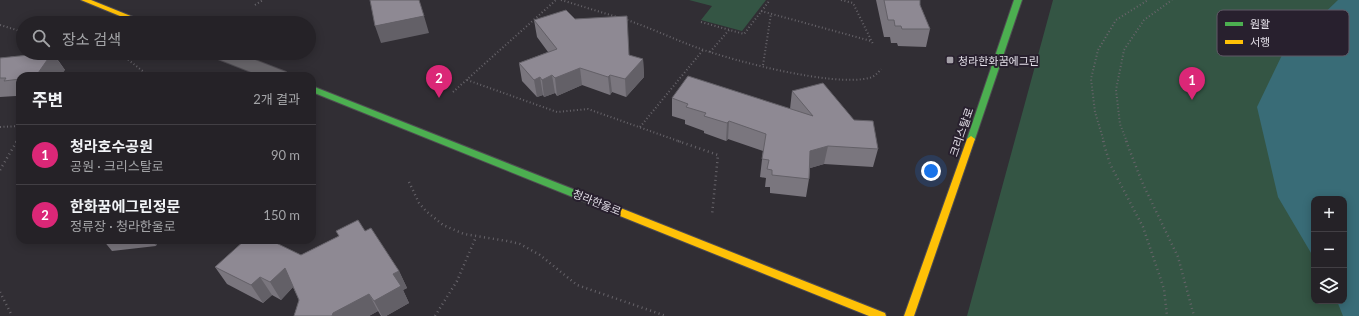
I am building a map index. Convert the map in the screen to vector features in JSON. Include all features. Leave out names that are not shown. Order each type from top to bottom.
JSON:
[{"type":"street","points":[[85,0],[126,16]]},
{"type":"street","name":"크리스탈로","points":[[909,316],[962,167],[1018,0]]},
{"type":"street","points":[[238,60],[269,72]]},
{"type":"street","name":"청라한울로","points":[[316,91],[881,316]]},
{"type":"path","points":[[255,5],[263,0]]},
{"type":"path","points":[[453,92],[556,0]]},
{"type":"path","points":[[561,0],[646,26],[703,50],[763,65],[827,77],[859,80],[877,75],[881,69]]},
{"type":"path","points":[[701,22],[744,34],[770,0]]},
{"type":"path","points":[[841,0],[853,3],[873,44]]},
{"type":"path","points":[[1148,0],[1116,20],[1098,50],[1091,79],[1095,112],[1110,164],[1143,227],[1164,289],[1167,316]]},
{"type":"path","points":[[1172,0],[1144,20],[1124,50],[1116,90],[1120,124],[1142,182],[1178,257],[1194,316]]},
{"type":"path","points":[[762,11],[871,41]]},
{"type":"path","points":[[763,65],[771,14]]},
{"type":"path","points":[[0,25],[16,30]]},
{"type":"path","points":[[710,52],[729,30]]},
{"type":"path","points":[[640,127],[703,50]]},
{"type":"path","points":[[129,60],[145,72]]},
{"type":"path","points":[[467,80],[557,112],[588,109],[718,155],[712,216]]},
{"type":"path","points":[[0,127],[16,126]]},
{"type":"path","points":[[0,170],[16,142]]},
{"type":"path","points":[[409,182],[413,195],[428,215],[439,223],[461,233],[476,237],[513,241],[528,247],[565,277],[578,285],[666,316]]},
{"type":"path","points":[[435,316],[457,281],[476,237]]},
{"type":"path","points":[[0,292],[12,316]]},
{"type":"green space","points":[[689,0],[766,0],[742,31],[701,20],[712,6]]},
{"type":"green space","points":[[1053,0],[1359,0],[1359,316],[967,316]]},
{"type":"water","points":[[1338,0],[1359,0],[1359,316],[1343,316],[1338,304],[1347,304],[1347,196],[1311,196],[1311,253],[1278,197],[1257,107],[1282,56],[1349,56],[1349,10],[1328,10]]},
{"type":"building","points":[[370,0],[419,0],[424,16],[375,26]]},
{"type":"building","points":[[884,0],[920,0],[920,5],[930,29],[902,29],[901,26],[895,26],[894,20],[888,20]]},
{"type":"building","points":[[566,10],[575,19],[627,16],[629,55],[643,59],[625,79],[610,75],[608,77],[580,68],[555,78],[552,75],[542,80],[540,77],[534,80],[519,63],[557,49],[534,20]]},
{"type":"building","points":[[16,56],[16,60],[47,60],[39,72],[16,72],[16,80],[4,81],[6,78],[0,78],[0,58]]},
{"type":"building","points":[[688,76],[813,116],[792,91],[823,83],[854,120],[873,121],[878,149],[828,146],[810,151],[809,179],[772,175],[772,170],[767,169],[769,160],[762,159],[766,134],[729,121],[727,123],[704,116],[706,113],[686,107],[688,104],[672,98]]},
{"type":"building","points":[[358,220],[365,231],[371,228],[399,271],[393,274],[401,286],[374,301],[369,294],[333,313],[332,316],[294,316],[299,300],[285,268],[270,282],[260,277],[251,285],[215,267],[241,244],[278,244],[301,255],[339,236],[336,231]]},
{"type":"traffic: fast","points":[[971,139],[1018,0]]},
{"type":"traffic: fast","points":[[316,91],[618,211]]},
{"type":"traffic: slow","points":[[85,0],[126,16]]},
{"type":"traffic: slow","points":[[909,316],[971,139]]},
{"type":"traffic: slow","points":[[618,211],[881,316]]},
{"type":"place","name":"청라한화꿈에그린","points":[[950,60]]},
{"type":"place","name":"한화꿈에그린정문","points":[[439,98]]},
{"type":"place","name":"청라호수공원","points":[[1192,100]]}]
